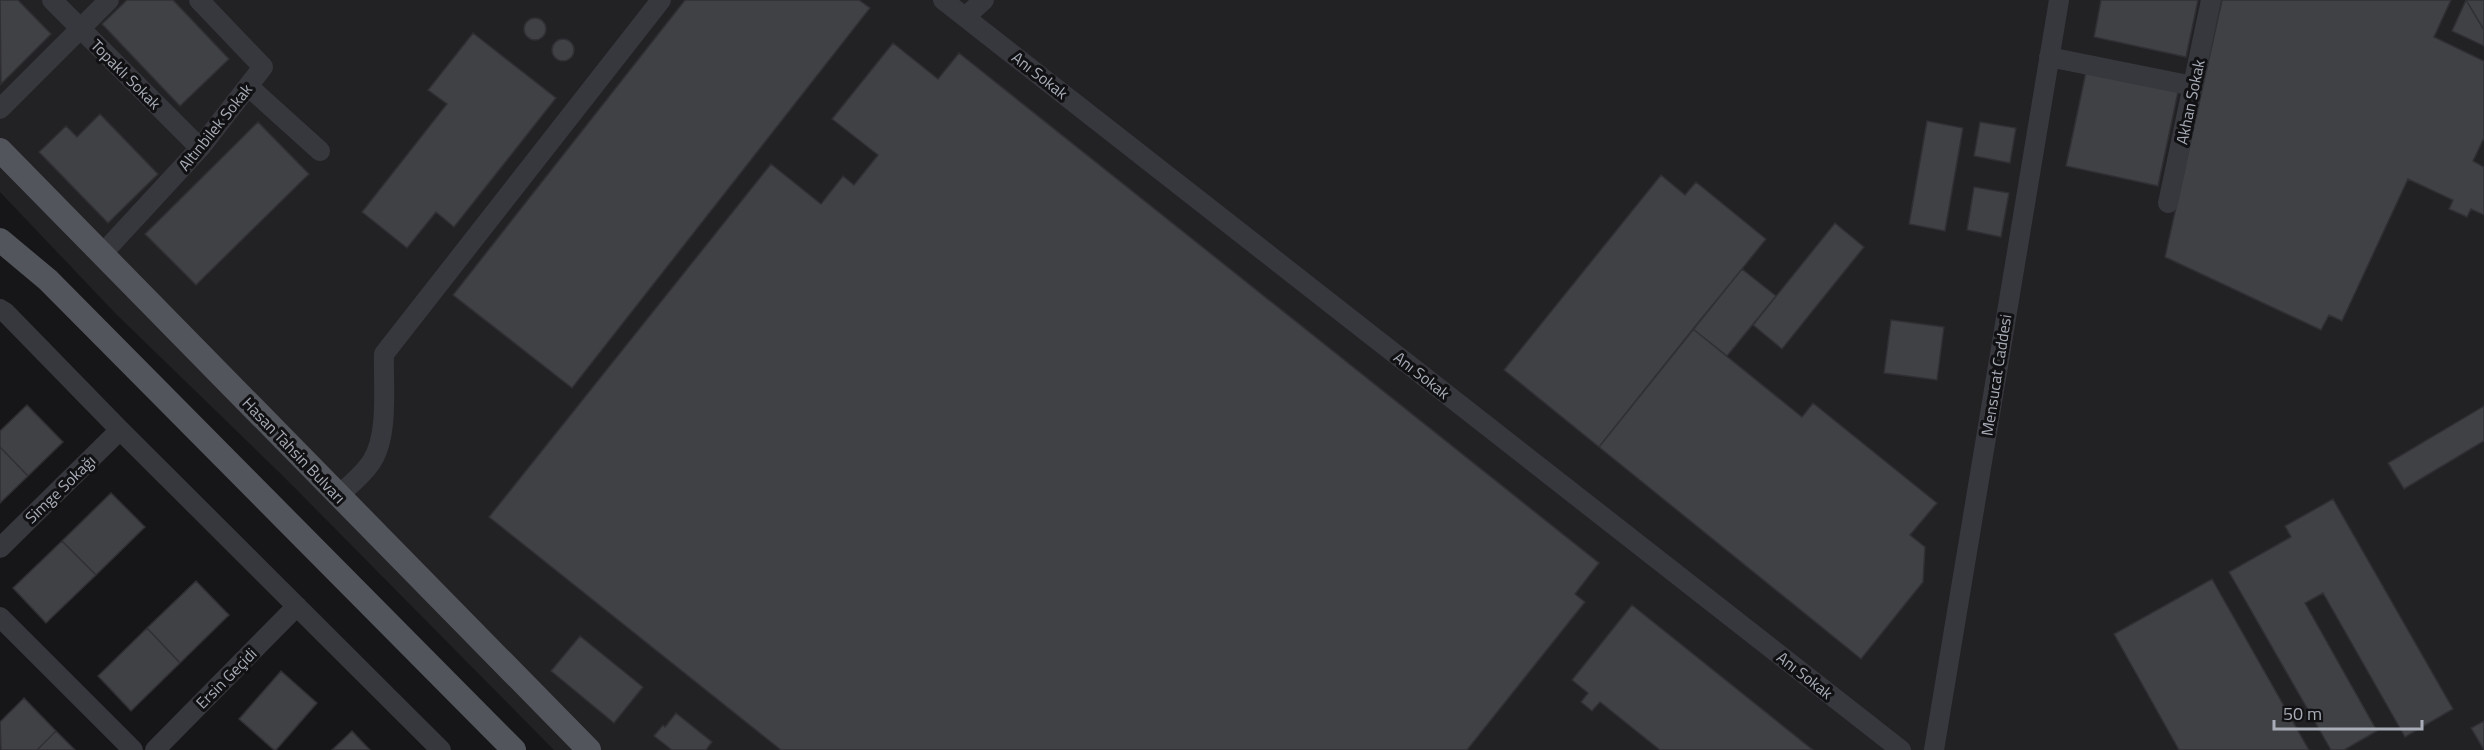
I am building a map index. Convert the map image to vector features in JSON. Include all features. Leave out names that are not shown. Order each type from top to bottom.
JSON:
[{"type":"main road","name":"Hasan Tahsin Bulvarı","points":[[0,150],[589,750]]},
{"type":"main road","points":[[0,240],[48,280],[514,750]]},
{"type":"street","name":"Topaklı Sokak","points":[[52,0],[200,148]]},
{"type":"street","points":[[0,109],[109,0]]},
{"type":"street","name":"Altınbilek Sokak","points":[[103,254],[200,148],[263,67],[199,0]]},
{"type":"street","points":[[339,495],[368,467],[377,451],[382,428],[384,354],[661,0]]},
{"type":"street","name":"Anı Sokak","points":[[943,0],[1901,750]]},
{"type":"street","points":[[965,17],[984,0]]},
{"type":"street","points":[[2040,0],[2058,7]]},
{"type":"street","name":"Akhan Sokak","points":[[2168,204],[2211,0]]},
{"type":"street","name":"Mensucat Caddesi","points":[[1934,750],[2058,7]]},
{"type":"street","points":[[2049,57],[2193,86]]},
{"type":"street","points":[[248,86],[320,152]]},
{"type":"street","points":[[0,309],[441,750]]},
{"type":"street","name":"Simge Sokağı","points":[[0,548],[120,430]]},
{"type":"street","name":"Ersin Geçidi","points":[[154,750],[297,606]]},
{"type":"street","points":[[0,617],[133,750]]},
{"type":"shaded area","points":[[0,0],[2484,0],[2484,750],[554,750],[284,477],[116,314],[0,192]]},
{"type":"building","points":[[0,0],[18,0],[51,34],[1,84]]},
{"type":"building","points":[[127,0],[173,0],[229,59],[180,106],[102,24]]},
{"type":"building","points":[[685,0],[859,0],[870,8],[572,388],[453,295]]},
{"type":"building","points":[[2101,0],[2198,0],[2186,57],[2094,37]]},
{"type":"building","points":[[2222,0],[2451,0],[2434,37],[2484,61],[2484,138],[2473,161],[2484,167],[2484,215],[2471,209],[2467,217],[2449,209],[2453,200],[2408,179],[2342,321],[2329,315],[2321,330],[2165,257]]},
{"type":"building","points":[[2466,0],[2484,0],[2484,30]]},
{"type":"building","points":[[2466,0],[2484,30],[2484,46],[2452,31]]},
{"type":"building","points":[[535,18],[543,21],[546,29],[543,37],[535,40],[527,37],[524,29],[527,21]]},
{"type":"building","points":[[473,33],[556,98],[454,227],[436,212],[407,248],[362,212],[447,104],[428,90]]},
{"type":"building","points":[[563,39],[571,42],[574,50],[571,58],[563,61],[555,58],[552,50],[555,42]]},
{"type":"building","points":[[893,43],[938,79],[959,53],[1599,563],[1575,594],[1585,602],[1467,750],[781,750],[489,517],[771,164],[821,204],[843,176],[854,185],[878,155],[832,119]]},
{"type":"building","points":[[2086,72],[2178,92],[2158,186],[2066,166]]},
{"type":"building","points":[[100,114],[158,174],[108,223],[39,152],[66,126],[77,137]]},
{"type":"building","points":[[1927,121],[1963,128],[1945,231],[1909,224]]},
{"type":"building","points":[[258,122],[309,174],[196,285],[145,234]]},
{"type":"building","points":[[1980,122],[2016,128],[2010,163],[1974,156]]},
{"type":"building","points":[[1661,175],[1685,195],[1696,182],[1766,239],[1599,447],[1504,370]]},
{"type":"building","points":[[1974,187],[2009,193],[2001,237],[1967,230]]},
{"type":"building","points":[[1835,223],[1864,247],[1782,349],[1753,325]]},
{"type":"building","points":[[1742,269],[1776,296],[1727,356],[1693,329]]},
{"type":"building","points":[[1891,320],[1944,327],[1937,380],[1884,373]]},
{"type":"building","points":[[1693,329],[1802,417],[1813,403],[1937,503],[1910,535],[1925,547],[1923,582],[1861,659],[1599,447]]},
{"type":"building","points":[[27,405],[63,442],[28,476],[0,447],[0,431]]},
{"type":"building","points":[[2484,406],[2484,441],[2404,489],[2388,463]]},
{"type":"building","points":[[0,447],[28,476],[0,503]]},
{"type":"building","points":[[111,493],[145,527],[96,575],[62,541]]},
{"type":"building","points":[[2333,499],[2453,709],[2405,737],[2323,593],[2305,603],[2377,731],[2344,750],[2331,750],[2229,572],[2291,537],[2285,526]]},
{"type":"building","points":[[62,541],[96,575],[46,623],[13,588]]},
{"type":"building","points":[[2212,579],[2309,750],[2179,750],[2114,634]]},
{"type":"building","points":[[196,581],[229,615],[180,663],[147,628]]},
{"type":"building","points":[[1632,605],[1813,750],[1660,750],[1600,702],[1592,711],[1581,702],[1588,693],[1572,680]]},
{"type":"building","points":[[147,628],[180,663],[131,711],[98,676]]},
{"type":"building","points":[[580,636],[643,687],[614,723],[551,671]]},
{"type":"building","points":[[281,671],[317,703],[274,750],[239,719]]},
{"type":"building","points":[[24,698],[56,731],[37,750],[1,750],[0,722]]},
{"type":"building","points":[[676,713],[712,742],[706,750],[672,750],[654,736]]},
{"type":"building","points":[[2484,721],[2484,750],[2471,728]]},
{"type":"building","points":[[56,731],[75,750],[37,750]]},
{"type":"building","points":[[352,731],[370,750],[332,750]]}]
